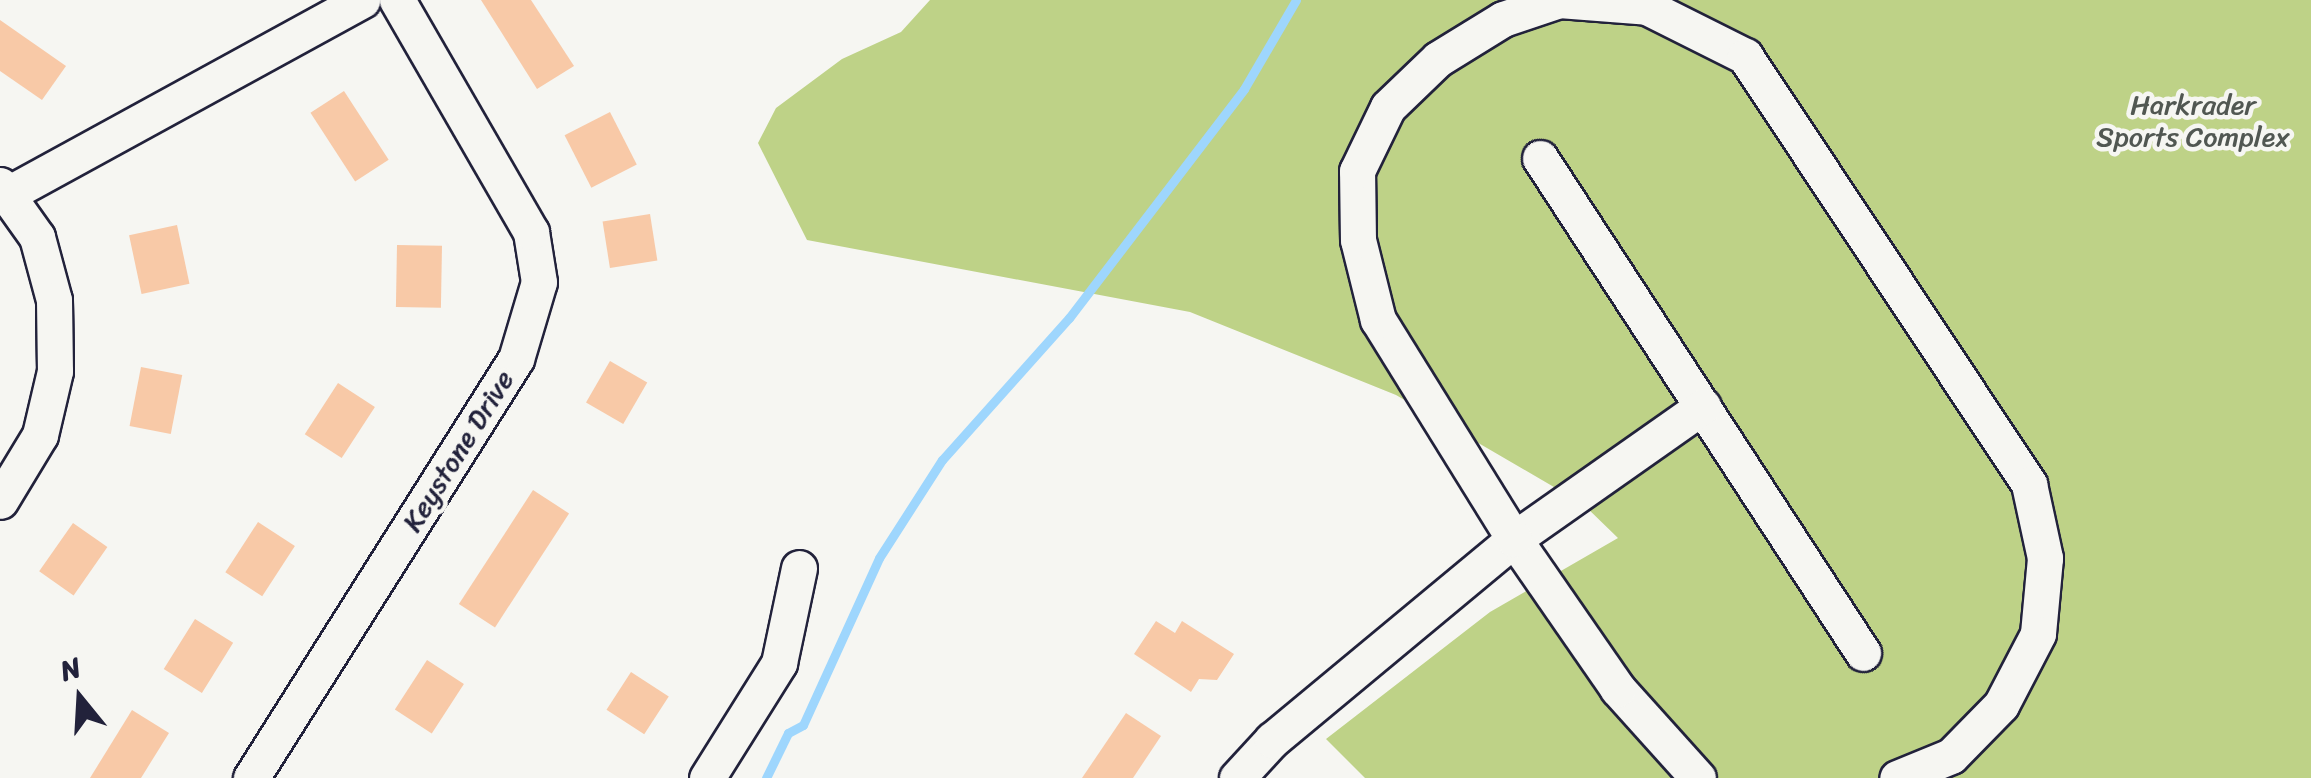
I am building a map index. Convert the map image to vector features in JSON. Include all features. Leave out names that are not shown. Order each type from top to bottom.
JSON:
[{"type":"street","points":[[0,501],[40,435],[55,371],[54,300],[37,237],[4,190],[362,0]]},
{"type":"street","name":"Keystone Drive","points":[[251,778],[516,360],[538,282],[531,232],[398,0]]},
{"type":"street","points":[[1698,778],[1618,689],[1514,539],[1378,320],[1358,240],[1357,171],[1388,107],[1438,59],[1503,19],[1559,0],[1648,7],[1745,56],[2029,484],[2045,558],[2038,634],[2002,705],[1951,756],[1898,778]]},
{"type":"street","points":[[1540,158],[1863,654]]},
{"type":"street","points":[[1237,778],[1272,740],[1514,539],[1703,406]]},
{"type":"street","points":[[707,778],[779,664],[798,568]]},
{"type":"green space","name":"Harkrader Sports Complex","points":[[930,0],[2311,0],[2311,778],[1365,778],[1326,739],[1490,612],[1618,538],[1583,504],[1396,395],[1190,312],[807,240],[758,143],[776,108],[842,59],[901,32]]},
{"type":"building","points":[[481,0],[531,0],[574,66],[537,89]]},
{"type":"building","points":[[0,20],[66,66],[42,100],[0,71]]},
{"type":"building","points":[[344,91],[389,160],[355,182],[310,113]]},
{"type":"building","points":[[610,112],[637,165],[591,188],[565,135]]},
{"type":"building","points":[[650,214],[657,260],[610,268],[603,222]]},
{"type":"building","points":[[177,225],[189,284],[142,294],[129,235]]},
{"type":"building","points":[[397,245],[442,246],[441,308],[396,307]]},
{"type":"building","points":[[610,361],[647,382],[623,424],[586,403]]},
{"type":"building","points":[[141,367],[182,375],[171,434],[130,426]]},
{"type":"building","points":[[338,383],[375,407],[342,458],[305,434]]},
{"type":"building","points":[[533,490],[569,513],[495,627],[459,604]]},
{"type":"building","points":[[258,522],[295,546],[262,596],[225,572]]},
{"type":"building","points":[[73,523],[107,547],[74,595],[39,571]]},
{"type":"building","points":[[195,619],[233,643],[202,693],[164,669]]},
{"type":"building","points":[[1156,621],[1175,633],[1182,621],[1234,654],[1217,680],[1199,679],[1191,692],[1134,654]]},
{"type":"building","points":[[427,660],[464,684],[432,733],[395,709]]},
{"type":"building","points":[[631,672],[669,697],[644,734],[606,710]]},
{"type":"building","points":[[132,710],[169,733],[141,778],[90,778]]},
{"type":"building","points":[[1126,713],[1161,736],[1133,778],[1082,778]]},
{"type":"waterway","points":[[766,778],[788,733],[803,725],[879,558],[942,460],[1069,318],[1244,89],[1296,0]]}]
